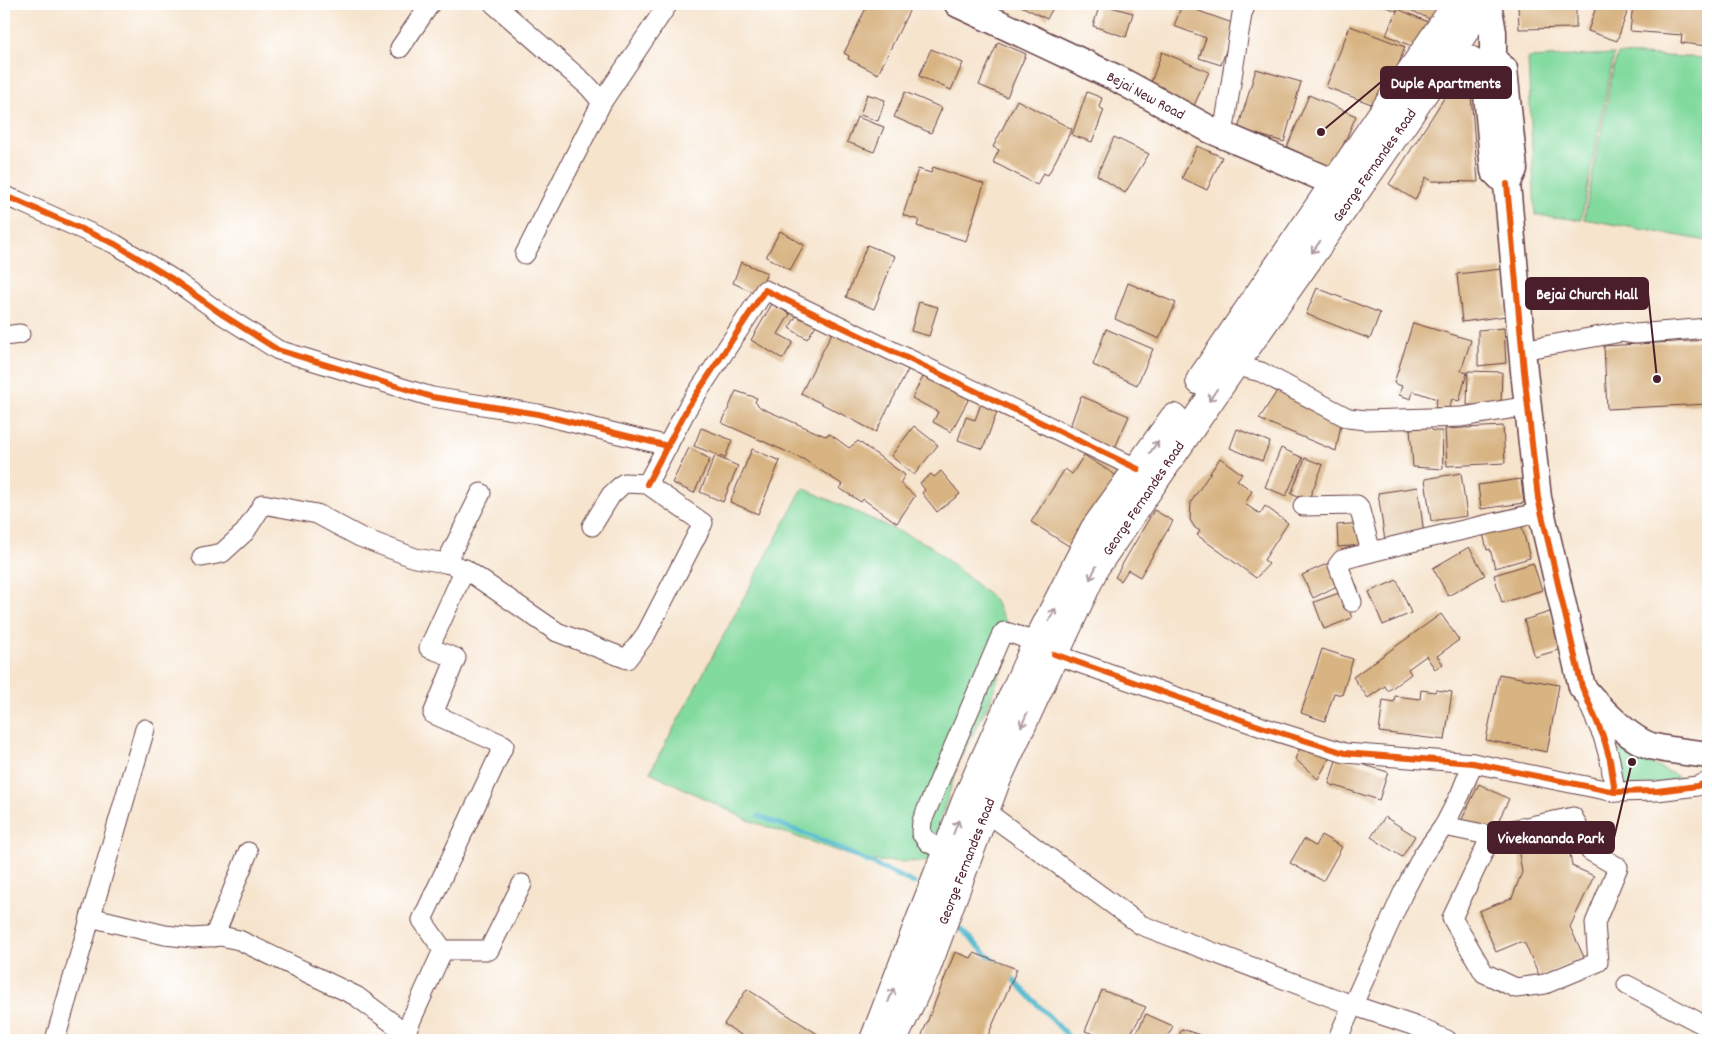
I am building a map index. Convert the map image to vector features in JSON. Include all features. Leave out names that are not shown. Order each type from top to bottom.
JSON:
[{"type":"main road","name":"George Fernandes Road","points":[[874,1040],[966,801],[1046,648],[1095,567],[1234,365],[1457,4]]},
{"type":"main road","name":"George Fernandes Road","points":[[893,1040],[926,968],[1046,648],[1094,530],[1344,189],[1444,62],[1481,4]]},
{"type":"main road","points":[[1444,62],[1469,59],[1478,64],[1489,66]]},
{"type":"street","points":[[400,48],[430,4]]},
{"type":"street","points":[[494,4],[589,87],[602,102]]},
{"type":"street","points":[[525,254],[602,102],[668,4]]},
{"type":"street","name":"Bejai New Road","points":[[958,4],[1116,78],[1211,130],[1344,189]]},
{"type":"street","points":[[1223,135],[1236,45],[1242,14],[1246,4]]},
{"type":"street","points":[[1488,4],[1493,32],[1489,66],[1494,171],[1507,184],[1538,498],[1582,686],[1603,736],[1610,760],[1615,792]]},
{"type":"street","points":[[4,196],[18,200],[115,244],[171,278],[223,315],[278,350],[432,397],[538,414],[668,446]]},
{"type":"street","points":[[647,484],[688,407],[765,290],[1138,469]]},
{"type":"street","points":[[1522,350],[1622,332],[1635,334],[1708,328]]},
{"type":"street","points":[[1234,365],[1261,372],[1348,418],[1366,420],[1462,417],[1528,406]]},
{"type":"street","points":[[202,557],[222,552],[244,532],[264,504],[317,514],[360,537],[406,555],[465,569],[557,632],[627,659],[646,634],[703,523],[647,484],[624,483],[611,495],[592,526]]},
{"type":"street","points":[[446,564],[481,493]]},
{"type":"street","points":[[1303,506],[1357,504],[1371,552]]},
{"type":"street","points":[[1352,602],[1338,565],[1338,562],[1342,560],[1541,512]]},
{"type":"street","points":[[443,950],[422,920],[504,745],[433,714],[456,658],[429,648],[465,569]]},
{"type":"street","points":[[946,852],[928,842],[921,833],[922,821],[1004,632],[1262,727],[1345,753],[1473,763],[1615,792],[1657,791],[1697,786],[1708,782]]},
{"type":"street","points":[[1582,686],[1597,705],[1625,731],[1650,746],[1708,756]]},
{"type":"street","points":[[55,1040],[145,728]]},
{"type":"street","points":[[1337,1040],[1403,893],[1423,855],[1444,826],[1460,795],[1473,763]]},
{"type":"street","points":[[985,811],[1141,925],[1352,1006],[1415,1026],[1447,1040]]},
{"type":"street","points":[[1444,826],[1492,834],[1573,817],[1590,851],[1618,867],[1595,923],[1598,962],[1545,984],[1516,988],[1484,973],[1452,918],[1492,834]]},
{"type":"street","points":[[214,937],[248,852]]},
{"type":"street","points":[[443,950],[490,950],[522,884]]},
{"type":"street","points":[[90,917],[165,935],[193,938],[221,936],[239,940],[356,996],[404,1037],[443,950]]},
{"type":"street","points":[[1626,985],[1708,1027]]},
{"type":"green space","points":[[1614,54],[1581,220],[1535,215],[1528,58]]},
{"type":"green space","points":[[1618,54],[1708,58],[1708,121],[1702,184],[1708,186],[1708,241],[1584,219],[1613,69]]},
{"type":"green space","points":[[803,488],[929,545],[993,598],[1013,634],[990,701],[960,759],[927,862],[866,861],[748,820],[650,772]]},
{"type":"green space","points":[[1610,745],[1684,779],[1625,788]]},
{"type":"building","points":[[868,4],[908,4],[906,7],[910,9],[878,74],[848,59],[849,56],[844,53]]},
{"type":"building","points":[[1017,4],[1055,4],[1047,19]]},
{"type":"building","points":[[1100,4],[1133,13],[1126,37],[1093,26]]},
{"type":"building","points":[[1380,4],[1399,4],[1396,11]]},
{"type":"building","points":[[1408,4],[1444,4],[1436,22],[1406,8]]},
{"type":"building","points":[[1518,4],[1576,4],[1576,28],[1519,29]]},
{"type":"building","points":[[1597,4],[1630,4],[1617,41],[1588,31]]},
{"type":"building","points":[[1633,4],[1708,4],[1708,46],[1681,43],[1682,35],[1630,31]]},
{"type":"building","points":[[1182,5],[1235,24],[1221,65],[1199,58],[1206,38],[1174,26]]},
{"type":"building","points":[[1398,9],[1433,24],[1421,50],[1386,35]]},
{"type":"building","points":[[1350,26],[1405,47],[1382,108],[1326,87]]},
{"type":"building","points":[[998,42],[1026,54],[1007,97],[979,85]]},
{"type":"building","points":[[931,49],[963,63],[951,90],[919,76]]},
{"type":"building","points":[[1162,52],[1209,72],[1193,108],[1149,88]]},
{"type":"building","points":[[1256,69],[1301,82],[1284,142],[1238,129]]},
{"type":"building","points":[[1457,78],[1470,82],[1478,182],[1432,181],[1426,177],[1415,200],[1389,184]]},
{"type":"building","points":[[905,92],[942,108],[931,133],[894,117]]},
{"type":"building","points":[[1087,92],[1102,98],[1099,107],[1104,110],[1092,142],[1072,135]]},
{"type":"building","points":[[867,94],[885,100],[878,121],[860,115]]},
{"type":"building","points":[[1309,95],[1356,116],[1333,168],[1287,147]]},
{"type":"building","points":[[1017,100],[1072,129],[1048,175],[1043,173],[1037,185],[993,162],[999,150],[993,147]]},
{"type":"building","points":[[857,117],[884,127],[874,152],[847,142]]},
{"type":"building","points":[[1114,137],[1149,154],[1125,193],[1097,175]]},
{"type":"building","points":[[1197,146],[1222,157],[1207,190],[1182,178]]},
{"type":"building","points":[[933,167],[984,184],[966,241],[917,226],[919,220],[903,215],[918,169],[931,173]]},
{"type":"building","points":[[780,231],[804,245],[790,270],[766,257]]},
{"type":"building","points":[[867,245],[895,256],[874,309],[846,297]]},
{"type":"building","points":[[741,262],[767,273],[758,294],[733,283]]},
{"type":"building","points":[[1502,269],[1506,316],[1462,322],[1457,274]]},
{"type":"building","points":[[1128,283],[1176,303],[1159,339],[1115,319]]},
{"type":"building","points":[[1317,288],[1380,313],[1370,339],[1306,314]]},
{"type":"building","points":[[919,302],[938,307],[929,336],[911,331]]},
{"type":"building","points":[[772,304],[790,314],[778,334],[793,342],[783,359],[751,340]]},
{"type":"building","points":[[801,308],[820,319],[807,339],[789,328]]},
{"type":"building","points":[[1413,323],[1471,340],[1461,371],[1467,373],[1459,401],[1452,399],[1448,411],[1435,407],[1437,399],[1413,391],[1411,399],[1399,395],[1402,386],[1394,383]]},
{"type":"building","points":[[1504,328],[1506,363],[1478,366],[1478,330]]},
{"type":"building","points":[[834,329],[909,368],[876,432],[801,393]]},
{"type":"building","points":[[1106,329],[1153,349],[1137,385],[1093,365]]},
{"type":"building","points":[[1708,340],[1708,404],[1607,409],[1604,346]]},
{"type":"building","points":[[1468,371],[1502,372],[1501,406],[1467,405]]},
{"type":"building","points":[[924,375],[974,389],[951,432],[933,422],[938,412],[912,398]]},
{"type":"building","points":[[736,391],[757,398],[755,402],[761,408],[825,436],[830,434],[849,448],[858,441],[905,475],[900,483],[915,496],[897,523],[863,499],[861,502],[839,488],[843,485],[803,459],[722,423]]},
{"type":"building","points":[[1277,391],[1342,419],[1336,451],[1259,419]]},
{"type":"building","points":[[1081,396],[1129,416],[1113,452],[1068,432]]},
{"type":"building","points":[[982,401],[999,407],[983,449],[958,440],[966,417],[975,420]]},
{"type":"building","points":[[914,426],[938,445],[914,475],[891,456]]},
{"type":"building","points":[[1503,426],[1505,463],[1447,466],[1445,429]]},
{"type":"building","points":[[1429,427],[1433,431],[1442,431],[1443,469],[1413,467],[1410,429]]},
{"type":"building","points":[[701,428],[732,440],[725,458],[694,446]]},
{"type":"building","points":[[1237,429],[1270,442],[1262,461],[1230,448]]},
{"type":"building","points":[[689,448],[710,459],[694,493],[672,483]]},
{"type":"building","points":[[1281,448],[1303,458],[1286,496],[1265,487]]},
{"type":"building","points":[[752,449],[780,461],[758,514],[730,502]]},
{"type":"building","points":[[1084,455],[1117,476],[1072,548],[1031,522],[1065,469],[1072,474]]},
{"type":"building","points":[[715,456],[738,466],[723,502],[700,492]]},
{"type":"building","points":[[1220,458],[1242,474],[1237,480],[1252,491],[1245,504],[1260,514],[1265,506],[1288,523],[1264,560],[1269,564],[1256,578],[1197,535],[1200,531],[1195,528],[1190,520],[1191,502]]},
{"type":"building","points":[[1305,458],[1323,465],[1308,501],[1291,494]]},
{"type":"building","points":[[941,471],[960,494],[937,512],[922,493],[925,490],[920,483],[931,474],[934,477]]},
{"type":"building","points":[[1461,473],[1467,516],[1431,521],[1425,479]]},
{"type":"building","points":[[1521,479],[1524,503],[1481,509],[1478,485]]},
{"type":"building","points":[[1418,487],[1424,535],[1385,541],[1378,493]]},
{"type":"building","points":[[1154,510],[1173,521],[1140,577],[1128,570],[1121,581],[1115,577]]},
{"type":"building","points":[[1362,523],[1364,545],[1338,547],[1337,525]]},
{"type":"building","points":[[1521,523],[1530,558],[1495,568],[1490,549],[1487,550],[1483,533]]},
{"type":"building","points":[[1469,547],[1485,575],[1448,596],[1433,568]]},
{"type":"building","points":[[1329,563],[1339,585],[1313,598],[1302,575]]},
{"type":"building","points":[[1533,563],[1542,590],[1502,603],[1494,575]]},
{"type":"building","points":[[1397,580],[1411,613],[1383,625],[1369,592]]},
{"type":"building","points":[[1342,592],[1352,618],[1324,629],[1314,602]]},
{"type":"building","points":[[1550,612],[1562,649],[1535,657],[1524,620]]},
{"type":"building","points":[[1441,614],[1459,640],[1437,656],[1443,664],[1435,669],[1426,656],[1408,669],[1411,674],[1388,691],[1385,686],[1368,698],[1353,677]]},
{"type":"building","points":[[1322,649],[1353,659],[1342,695],[1334,693],[1325,721],[1301,713]]},
{"type":"building","points":[[1499,674],[1559,685],[1547,752],[1486,740]]},
{"type":"building","points":[[1421,690],[1452,692],[1445,740],[1379,732],[1383,700],[1394,702],[1395,696],[1420,699]]},
{"type":"building","points":[[1303,741],[1333,751],[1318,779],[1295,759]]},
{"type":"building","points":[[1337,757],[1388,772],[1379,800],[1329,784]]},
{"type":"building","points":[[1479,784],[1509,799],[1491,836],[1461,821]]},
{"type":"building","points":[[1385,817],[1415,836],[1402,857],[1371,837]]},
{"type":"building","points":[[1566,827],[1572,866],[1594,876],[1570,927],[1584,957],[1540,977],[1525,944],[1520,942],[1496,952],[1479,911],[1512,898],[1522,872],[1516,836]]},
{"type":"building","points":[[1321,835],[1342,847],[1323,881],[1290,863],[1304,839],[1315,846]]},
{"type":"building","points":[[955,952],[971,958],[974,953],[1017,969],[986,1040],[920,1040]]},
{"type":"building","points":[[747,989],[827,1040],[749,1040],[724,1024]]},
{"type":"building","points":[[1102,990],[1146,1007],[1127,1040],[1111,1040],[1085,1031]]},
{"type":"building","points":[[1146,1014],[1173,1026],[1166,1040],[1133,1040]]},
{"type":"building","points":[[1182,1029],[1215,1040],[1177,1040]]},
{"type":"waterway","points":[[759,816],[821,840],[914,883]]},
{"type":"waterway","points":[[956,925],[997,964]]},
{"type":"waterway","points":[[1009,975],[1072,1040]]},
{"type":"cycle path","points":[[1507,184],[1538,498],[1582,687],[1603,736],[1610,760],[1615,792]]},
{"type":"cycle path","points":[[4,196],[115,244],[171,278],[223,315],[278,350],[432,397],[538,414],[668,446]]},
{"type":"cycle path","points":[[647,484],[688,407],[765,290],[1138,469]]},
{"type":"cycle path","points":[[1054,654],[1262,727],[1345,753],[1473,763],[1615,792],[1657,791],[1697,786],[1708,782]]},
{"type":"place","name":"Duple Apartments","points":[[1321,132]]},
{"type":"place","name":"Bejai Church Hall","points":[[1657,379]]},
{"type":"place","name":"Vivekananda Park","points":[[1632,762]]}]
